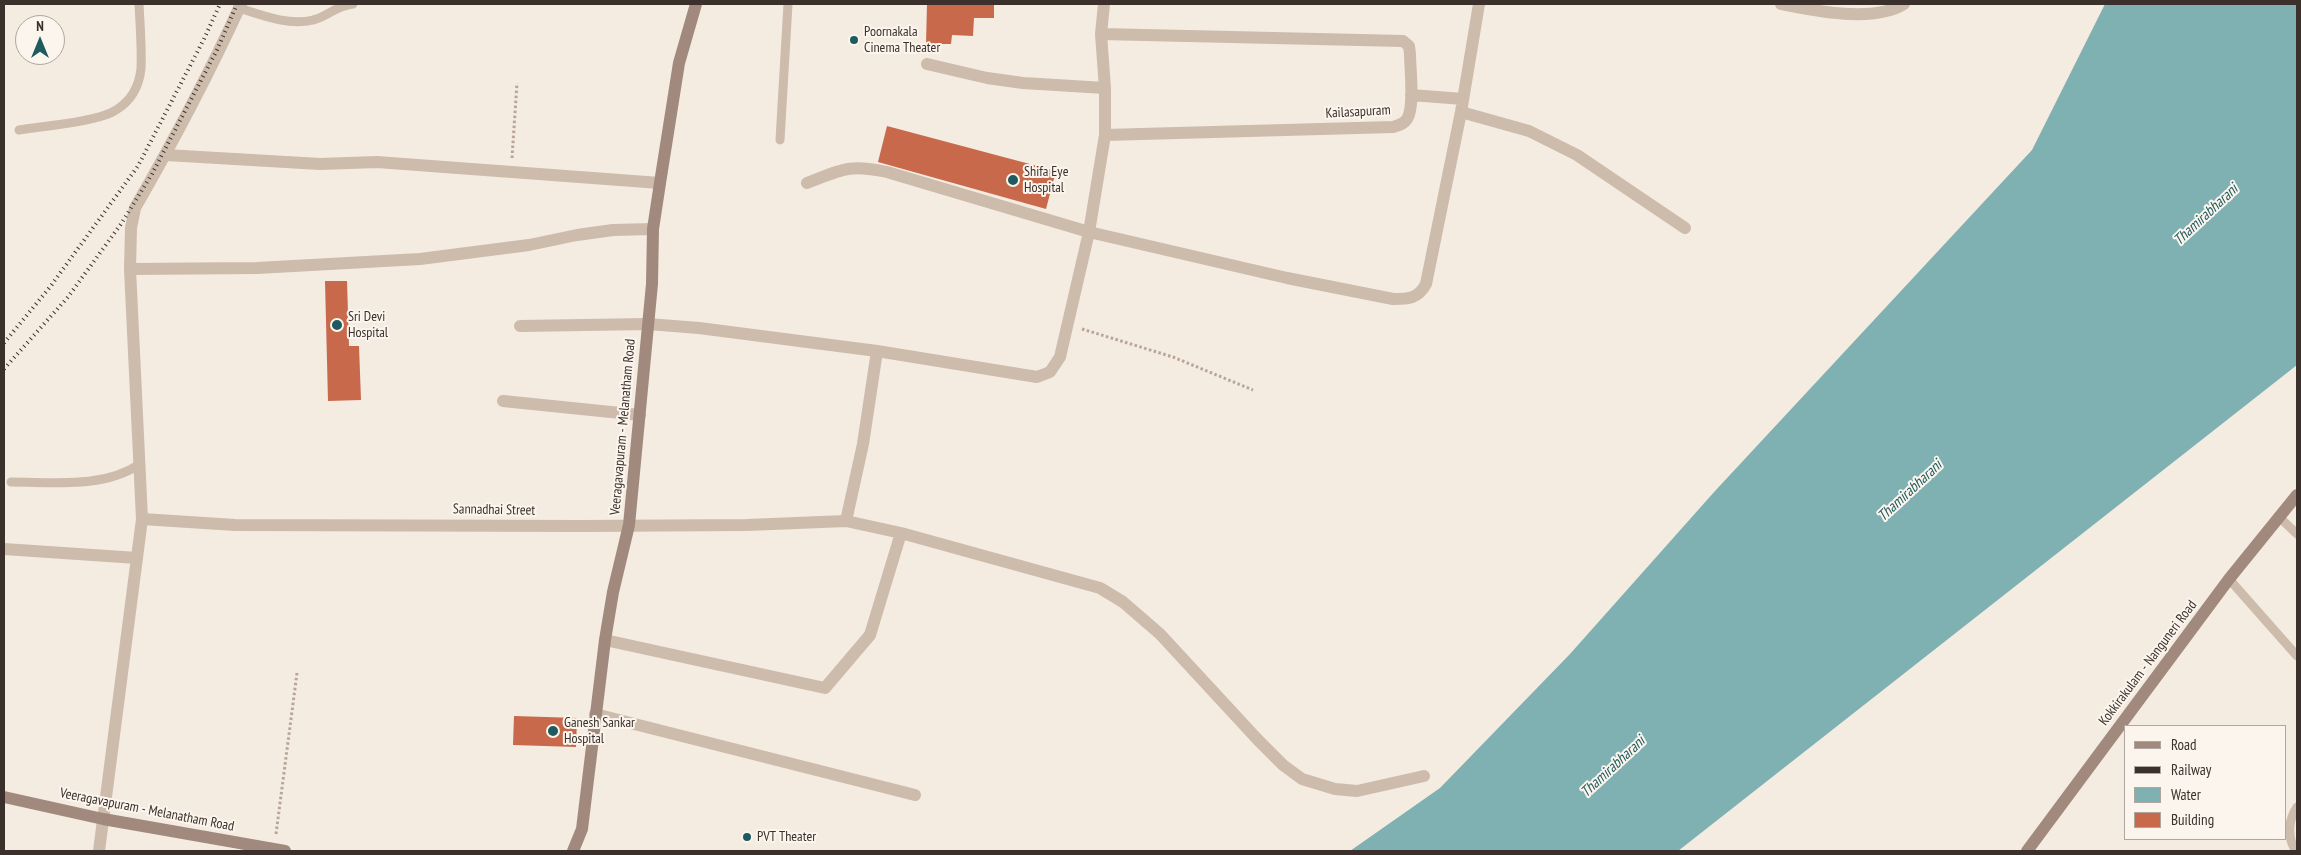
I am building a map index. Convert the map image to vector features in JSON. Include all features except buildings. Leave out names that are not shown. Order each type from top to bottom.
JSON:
[{"type":"main road","name":"Veeragavapuram - Melanatham Road","points":[[573,851],[582,829],[605,640],[613,592],[629,525],[648,324],[653,229],[679,63],[696,4]]},
{"type":"main road","name":"Kokkirakulam - Nanguneri Road","points":[[2027,851],[2229,579],[2278,516],[2297,495]]},
{"type":"main road","name":"Veeragavapuram - Melanatham Road","points":[[4,797],[103,819],[280,850]]},
{"type":"street","points":[[520,326],[648,324],[763,336],[877,351],[1037,377],[1050,372],[1060,357],[1068,324],[1089,232],[1105,135],[1105,88],[1101,34],[1104,4]]},
{"type":"street","points":[[807,184],[844,168],[862,167],[888,172],[1089,232],[1286,278],[1393,299],[1409,299],[1421,293],[1426,284],[1461,112],[1479,4]]},
{"type":"street","points":[[1781,4],[1815,11],[1866,14],[1904,4]]},
{"type":"street","points":[[99,851],[142,519],[130,269],[131,228],[135,208],[166,155],[222,47],[240,6]]},
{"type":"street","name":"Kailasapuram","points":[[1101,34],[1403,41],[1409,46],[1411,95],[1408,118],[1402,124],[1393,127],[1105,135]]},
{"type":"street","points":[[928,64],[988,78],[1023,83],[1105,88]]},
{"type":"street","points":[[1411,95],[1463,99]]},
{"type":"street","points":[[1461,112],[1529,131],[1577,155],[1685,228]]},
{"type":"street","points":[[166,155],[320,164],[377,162],[660,183]]},
{"type":"street","points":[[130,269],[256,268],[420,258],[529,245],[604,231],[653,229]]},
{"type":"street","points":[[846,521],[863,444],[877,351]]},
{"type":"street","points":[[503,400],[640,415]]},
{"type":"street","name":"Sannadhai Street","points":[[142,519],[235,525],[582,526],[746,525],[846,521],[901,533],[1100,588],[1123,602],[1160,634],[1258,740],[1283,765],[1302,779],[1335,789],[1358,791],[1424,776]]},
{"type":"street","points":[[605,640],[825,688],[870,635],[901,533]]},
{"type":"street","points":[[4,549],[137,558]]},
{"type":"street","points":[[595,714],[915,795]]},
{"type":"lane","points":[[19,130],[90,118],[115,111],[129,100],[137,86],[140,70],[139,4]]},
{"type":"lane","points":[[240,6],[269,17],[305,21],[314,20],[343,5],[353,4]]},
{"type":"lane","points":[[780,140],[788,4]]},
{"type":"lane","points":[[11,482],[98,480],[128,472],[140,464]]},
{"type":"lane","points":[[2278,516],[2297,534]]},
{"type":"lane","points":[[2229,579],[2297,656]]},
{"type":"lane","points":[[2296,851],[2291,844],[2290,830],[2292,814],[2297,807]]},
{"type":"path","points":[[511,172],[517,83]]},
{"type":"path","points":[[1068,324],[1145,347],[1253,390]]},
{"type":"path","points":[[280,850],[296,672]]},
{"type":"water","name":"Thamirabharani","points":[[2105,4],[2297,4],[2297,365],[1678,851],[1350,851],[1440,788],[1570,654],[1715,491],[2032,150]]},
{"type":"railway","points":[[4,343],[50,287],[138,166],[204,39],[220,4]]},
{"type":"railway","points":[[4,369],[68,297],[121,224],[152,174],[218,48],[237,4]]},
{"type":"place","name":"Poornakala Cinema Theater","points":[[854,40]]},
{"type":"place","name":"Shifa Eye Hospital","points":[[1013,180]]},
{"type":"place","name":"Sri Devi Hospital","points":[[337,325]]},
{"type":"place","name":"Ganesh Sankar Hospital","points":[[553,731]]},
{"type":"place","name":"PVT Theater","points":[[747,837]]}]
